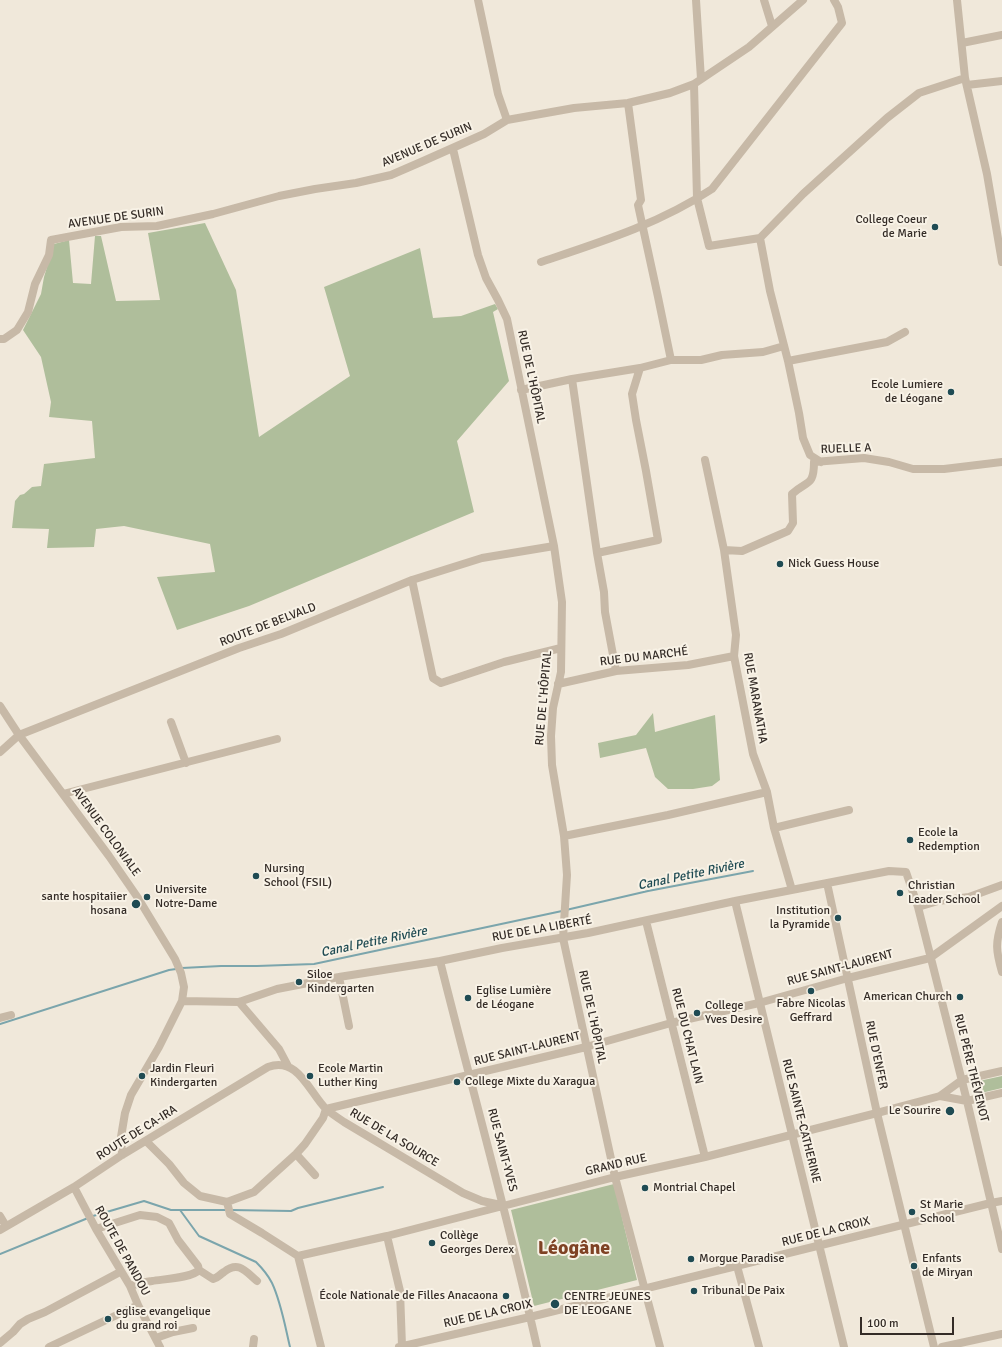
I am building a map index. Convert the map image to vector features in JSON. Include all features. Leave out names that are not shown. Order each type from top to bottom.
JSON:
[{"type":"street","points":[[478,0],[498,94],[507,120]]},
{"type":"street","points":[[696,0],[701,79]]},
{"type":"street","points":[[764,0],[772,26]]},
{"type":"street","name":"AVENUE DE SURIN","points":[[0,339],[4,339],[17,330],[28,312],[35,284],[49,256],[51,240],[121,227],[157,226],[213,214],[279,196],[315,189],[356,184],[391,174],[453,148],[484,134],[507,120],[574,108],[628,103],[670,92],[694,84],[749,47],[803,0]]},
{"type":"street","points":[[541,262],[591,246],[642,227],[712,189],[842,23],[838,6],[834,0]]},
{"type":"street","points":[[957,0],[966,81],[999,223],[1002,262]]},
{"type":"street","points":[[962,43],[1002,35]]},
{"type":"street","points":[[694,84],[697,198],[709,246],[760,238],[803,194],[887,118],[919,93],[966,81],[1002,81]]},
{"type":"street","points":[[628,103],[641,200],[638,205],[671,360]]},
{"type":"street","name":"RUE DE L'HÔPITAL","points":[[453,148],[478,255],[486,278],[507,319],[554,546],[562,602],[560,648],[561,672],[552,715],[551,736],[552,765],[564,836],[567,875],[563,938],[615,1177],[660,1347]]},
{"type":"street","points":[[760,238],[770,291],[788,361],[803,438],[810,455],[821,462]]},
{"type":"street","points":[[788,361],[887,342],[905,332]]},
{"type":"street","points":[[521,390],[572,379],[640,368],[671,360],[701,360],[722,355],[764,352],[784,346]]},
{"type":"street","points":[[597,552],[658,540],[632,394],[640,368]]},
{"type":"street","points":[[572,379],[604,592],[605,612],[616,671]]},
{"type":"street","name":"RUELLE A","points":[[724,550],[742,551],[788,531],[793,523],[792,494],[812,479],[814,474],[814,462],[864,458],[890,462],[913,469],[944,469],[1002,462]]},
{"type":"street","name":"RUE MARANATHA","points":[[705,460],[724,550],[736,635],[734,656],[753,754],[767,792],[774,828],[792,890]]},
{"type":"street","name":"ROUTE DE BELVALD","points":[[0,752],[19,735],[239,648],[281,634],[412,580],[482,558],[554,546]]},
{"type":"street","points":[[412,580],[432,678],[441,683],[504,662],[560,648]]},
{"type":"street","name":"RUE DU MARCHÉ","points":[[558,684],[616,671],[688,664],[734,656]]},
{"type":"street","name":"AVENUE COLONIALE","points":[[0,706],[19,735],[138,898],[175,958],[181,973],[184,987],[182,1001],[159,1047],[132,1095],[121,1126],[120,1136],[122,1155]]},
{"type":"street","points":[[171,722],[186,763]]},
{"type":"street","points":[[63,794],[277,740]]},
{"type":"street","points":[[564,836],[668,815],[767,792]]},
{"type":"street","points":[[774,828],[849,810]]},
{"type":"street","name":"RUE DE LA LIBERTÉ","points":[[182,1001],[239,1002],[277,989],[563,938],[889,870],[906,872]]},
{"type":"street","name":"RUE PÈRE THÉVENOT","points":[[906,872],[918,907],[962,1080],[1002,1249]]},
{"type":"street","name":"RUE D'ENFER","points":[[827,883],[903,1226],[934,1347]]},
{"type":"street","points":[[918,907],[938,901],[969,897],[1002,885]]},
{"type":"street","name":"RUE SAINTE-CATHERINE","points":[[735,901],[844,1347]]},
{"type":"street","name":"RUE SAINT-LAURENT","points":[[326,1108],[586,1047],[672,1023],[759,1003],[848,978],[930,958],[1002,906]]},
{"type":"street","name":"RUE DU CHAT LAIN","points":[[646,921],[705,1157]]},
{"type":"street","points":[[1002,922],[996,942],[1002,972]]},
{"type":"street","name":"RUE SAINT-YVES","points":[[440,961],[504,1205],[536,1347]]},
{"type":"street","points":[[339,977],[349,1026]]},
{"type":"street","points":[[239,1002],[279,1049],[288,1066]]},
{"type":"street","points":[[0,1018],[11,1014]]},
{"type":"street","name":"ROUTE DE CA-IRA","points":[[3,1228],[74,1187],[146,1140],[268,1067],[276,1064],[288,1066]]},
{"type":"street","name":"RUE DE LA SOURCE","points":[[288,1066],[302,1078],[326,1108],[344,1122],[463,1193],[482,1201],[504,1205]]},
{"type":"street","name":"GRAND RUE","points":[[298,1256],[387,1236],[615,1177],[705,1157],[877,1113],[940,1096],[962,1080],[1002,1071]]},
{"type":"street","name":"GRAND RUE","points":[[940,1096],[967,1101],[1002,1093]]},
{"type":"street","points":[[146,1140],[169,1164],[184,1183],[200,1196],[227,1202],[254,1192],[296,1154],[305,1144],[322,1118],[326,1108]]},
{"type":"street","points":[[296,1154],[315,1175]]},
{"type":"street","name":"ROUTE DE PANDOU","points":[[74,1187],[96,1230],[120,1272],[130,1286],[138,1305],[160,1347]]},
{"type":"street","name":"RUE DE LA CROIX","points":[[400,1347],[530,1317],[1002,1201]]},
{"type":"street","points":[[227,1202],[230,1214],[298,1256],[321,1347]]},
{"type":"street","points":[[96,1230],[140,1215],[157,1217],[168,1223],[178,1240],[198,1266],[199,1270],[213,1279],[216,1279],[234,1266],[239,1266],[257,1282]]},
{"type":"street","points":[[0,1216],[3,1228]]},
{"type":"street","points":[[387,1236],[400,1291],[400,1347]]},
{"type":"street","points":[[737,1266],[759,1347]]},
{"type":"street","points":[[130,1286],[150,1281],[180,1277],[196,1273],[199,1270]]},
{"type":"street","points":[[0,1343],[20,1324],[28,1319],[45,1312],[120,1272]]},
{"type":"street","points":[[49,1347],[138,1305]]},
{"type":"street","points":[[156,1338],[193,1328]]},
{"type":"street","points":[[942,1347],[1002,1334]]},
{"type":"green space","points":[[205,223],[236,290],[259,437],[350,376],[324,287],[420,248],[433,318],[461,316],[495,304],[498,309],[493,312],[509,381],[457,441],[474,512],[249,606],[177,630],[157,577],[215,572],[210,544],[124,526],[96,529],[94,547],[47,548],[49,529],[12,528],[15,501],[20,495],[24,494],[32,487],[41,486],[44,464],[95,458],[92,421],[49,417],[51,402],[41,357],[23,330],[41,294],[44,277],[54,244],[69,240],[73,283],[91,284],[95,236],[101,236],[116,301],[160,300],[148,233]]},
{"type":"green space","points":[[653,713],[655,732],[715,715],[720,780],[712,786],[693,789],[668,789],[655,777],[646,748],[600,758],[598,743],[636,735]]},
{"type":"green space","points":[[1002,1076],[1002,1088],[981,1093],[977,1091],[976,1088],[979,1081]]},
{"type":"green space","points":[[614,1184],[637,1280],[534,1306],[511,1210]]},
{"type":"waterway","name":"Canal Petite Rivière","points":[[566,910],[648,891],[753,871]]},
{"type":"waterway","name":"Canal Petite Rivière","points":[[182,968],[314,964],[562,911]]},
{"type":"waterway","name":"Canal Petite Rivière","points":[[0,1024],[176,969]]},
{"type":"waterway","points":[[231,1210],[291,1211],[383,1187]]},
{"type":"waterway","points":[[93,1216],[144,1201],[171,1210],[227,1210]]},
{"type":"waterway","points":[[180,1210],[199,1236],[256,1262],[265,1272],[269,1277],[278,1298],[290,1347]]},
{"type":"waterway","points":[[0,1254],[88,1218]]},
{"type":"place","name":"College Coeur de Marie","points":[[935,227]]},
{"type":"place","name":"Ecole Lumiere de Léogane","points":[[951,392]]},
{"type":"place","name":"Nick Guess House","points":[[780,564]]},
{"type":"place","name":"Ecole la Redemption","points":[[910,840]]},
{"type":"place","name":"Nursing School (FSIL)","points":[[256,876]]},
{"type":"place","name":"Christian Leader School","points":[[900,893]]},
{"type":"place","name":"Universite Notre-Dame","points":[[147,897]]},
{"type":"place","name":"sante hospitaiier hosana","points":[[136,904]]},
{"type":"place","name":"Institution la Pyramide","points":[[838,918]]},
{"type":"place","name":"Siloe Kindergarten","points":[[299,982]]},
{"type":"place","name":"Fabre Nicolas Geffrard","points":[[811,991]]},
{"type":"place","name":"American Church","points":[[960,997]]},
{"type":"place","name":"Eglise Lumière de Léogane","points":[[468,998]]},
{"type":"place","name":"College Yves Desire","points":[[697,1013]]},
{"type":"place","name":"Jardin Fleuri Kindergarten","points":[[142,1076]]},
{"type":"place","name":"Ecole Martin Luther King","points":[[310,1076]]},
{"type":"place","name":"College Mixte du Xaragua","points":[[457,1082]]},
{"type":"place","name":"Le Sourire","points":[[950,1111]]},
{"type":"place","name":"Montrial Chapel","points":[[645,1188]]},
{"type":"place","name":"St Marie School","points":[[912,1212]]},
{"type":"place","name":"Collège Georges Derex","points":[[432,1243]]},
{"type":"place","name":"Morgue Paradise","points":[[691,1259]]},
{"type":"place","name":"Enfants de Miryan","points":[[914,1266]]},
{"type":"place","name":"Tribunal De Paix","points":[[694,1291]]},
{"type":"place","name":"École Nationale de Filles Anacaona","points":[[506,1296]]},
{"type":"place","name":"CENTRE JEUNES DE LEOGANE","points":[[555,1304]]},
{"type":"place","name":"eglise evangelique du grand roi","points":[[108,1319]]},
{"type":"district","name":"Léogâne","points":[[574,1249]]}]
